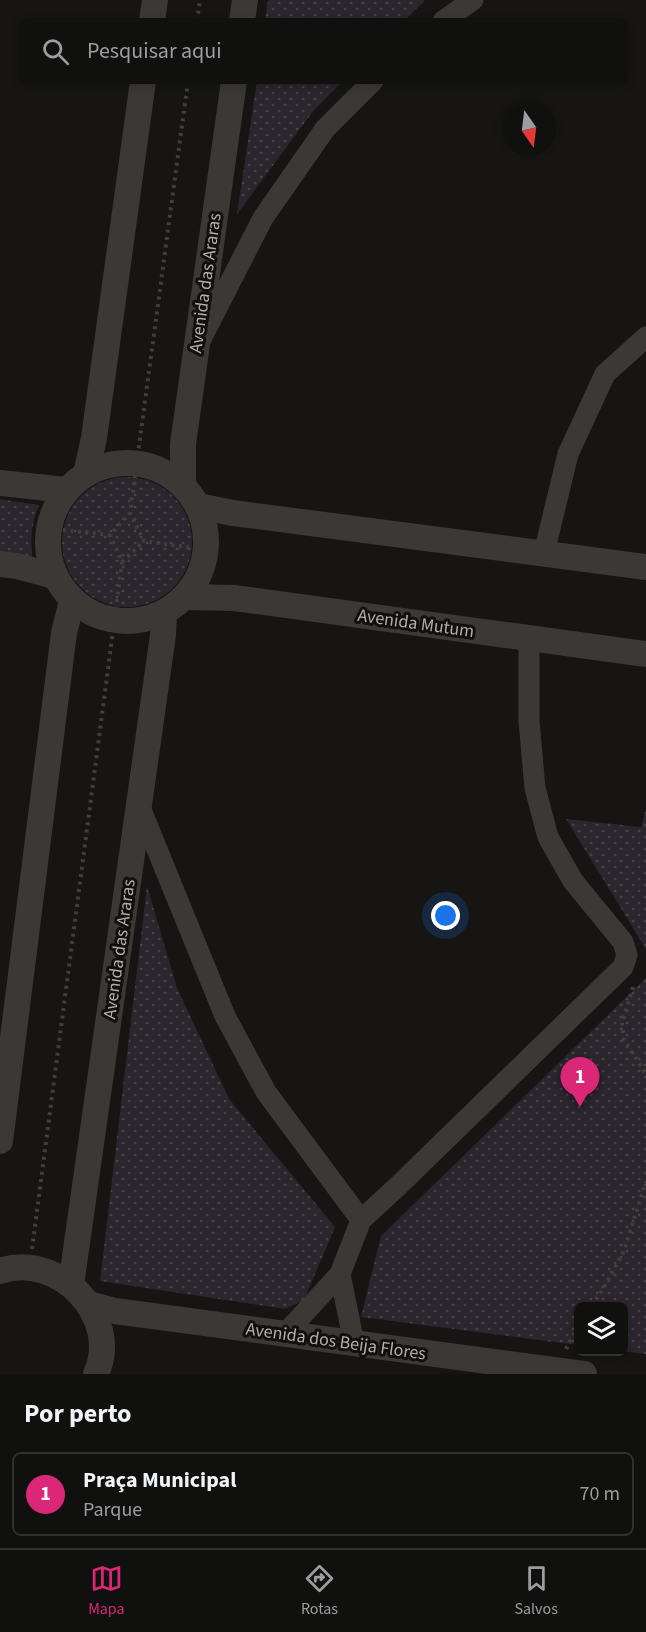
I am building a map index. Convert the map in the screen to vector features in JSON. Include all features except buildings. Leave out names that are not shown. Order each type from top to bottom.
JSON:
[{"type":"street","points":[[152,18],[155,0]]},
{"type":"street","points":[[242,18],[245,0]]},
{"type":"street","points":[[447,18],[473,0]]},
{"type":"street","points":[[86,474],[94,438],[143,84]]},
{"type":"street","name":"Avenida das Araras","points":[[183,485],[183,444],[234,84]]},
{"type":"street","points":[[196,350],[263,218],[325,129],[370,84]]},
{"type":"street","points":[[544,554],[568,454],[600,384],[605,374],[646,337]]},
{"type":"street","points":[[136,463],[162,471],[183,485],[198,506],[206,529],[206,553],[199,577],[185,597],[164,613],[133,622],[100,617],[72,601],[54,576],[48,554],[48,531],[54,509],[66,490],[86,474],[111,464],[136,463]]},
{"type":"street","points":[[0,483],[66,490]]},
{"type":"street","points":[[198,506],[233,513],[646,567]]},
{"type":"street","points":[[0,564],[54,576]]},
{"type":"street","name":"Avenida Mutum","points":[[185,597],[234,598],[646,654]]},
{"type":"street","points":[[0,1141],[64,633],[72,601]]},
{"type":"street","name":"Avenida das Araras","points":[[72,1285],[163,635],[164,613]]},
{"type":"street","points":[[285,1334],[339,1274],[361,1220],[623,967],[627,955],[623,942],[573,881],[548,837],[535,788],[529,721],[529,638]]},
{"type":"street","points":[[139,805],[225,1016],[266,1092],[361,1220]]},
{"type":"street","points":[[0,1271],[7,1268],[30,1268],[52,1273],[72,1285],[89,1304],[98,1324],[101,1346],[99,1368],[96,1374]]},
{"type":"street","points":[[339,1274],[354,1343]]},
{"type":"street","name":"Avenida dos Beija Flores","points":[[89,1304],[115,1311],[584,1374]]},
{"type":"path","points":[[197,18],[200,0]]},
{"type":"path","points":[[144,541],[130,513],[188,84]]},
{"type":"path","points":[[110,535],[130,513]]},
{"type":"path","points":[[63,530],[110,535]]},
{"type":"path","points":[[30,1268],[116,620],[122,562],[110,535]]},
{"type":"path","points":[[144,541],[192,548]]},
{"type":"path","points":[[122,562],[144,541]]},
{"type":"path","points":[[636,979],[622,1023],[624,1040],[646,1074]]},
{"type":"path","points":[[594,1302],[624,1251],[646,1181]]},
{"type":"shaded area","points":[[268,0],[425,0],[407,18],[265,18]]},
{"type":"shaded area","points":[[257,84],[340,84],[314,110],[237,214]]},
{"type":"shaded area","points":[[127,477],[152,482],[173,496],[187,517],[192,542],[187,567],[173,588],[152,602],[127,607],[102,602],[81,588],[67,567],[62,542],[67,517],[81,496],[102,482]]},
{"type":"shaded area","points":[[0,499],[39,505],[32,532],[33,561],[0,557]]},
{"type":"shaded area","points":[[646,809],[646,949],[566,819],[641,827]]},
{"type":"shaded area","points":[[147,886],[177,988],[229,1099],[335,1227],[304,1300],[285,1309],[100,1281]]},
{"type":"shaded area","points":[[646,978],[646,1354],[628,1352],[628,1302],[574,1302],[574,1344],[361,1317],[381,1236]]},
{"type":"place","name":"Praça Municipal","points":[[580,1107]]}]
